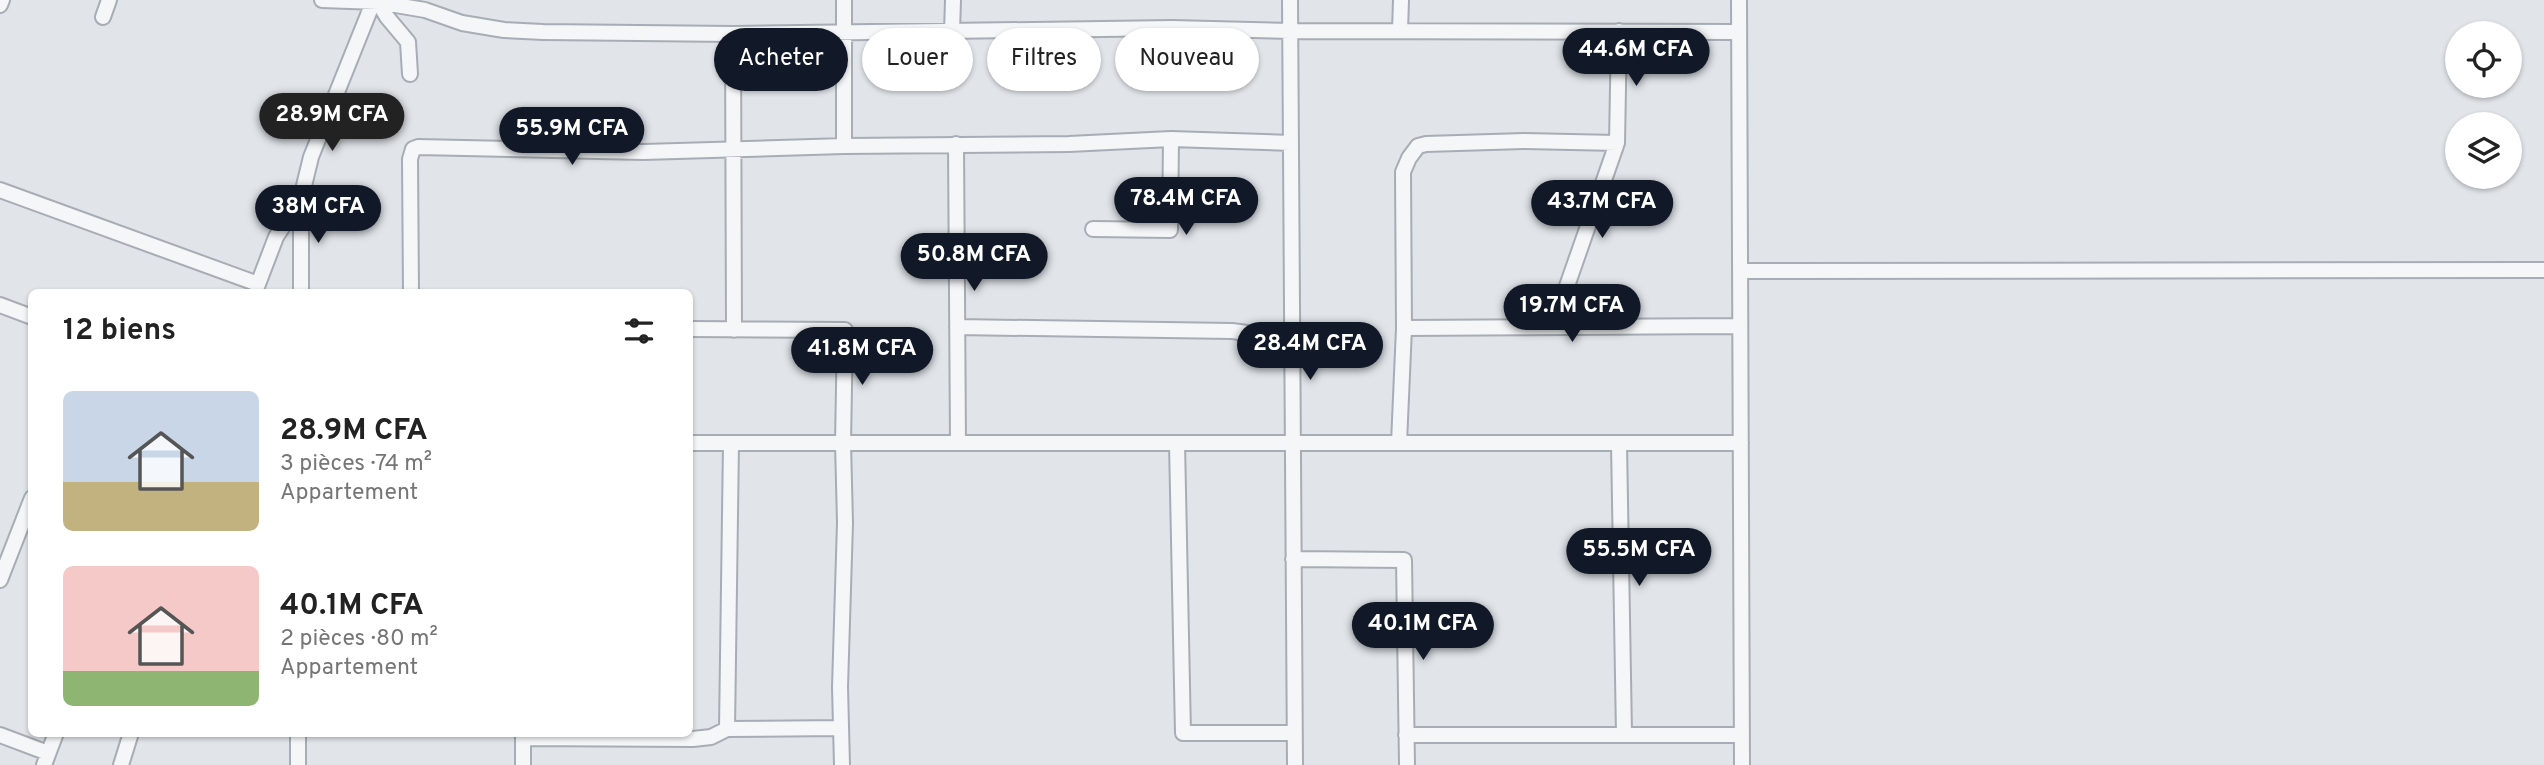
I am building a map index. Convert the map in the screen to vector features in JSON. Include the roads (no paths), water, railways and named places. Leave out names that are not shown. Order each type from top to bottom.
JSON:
[{"type":"street","points":[[103,17],[108,0]]},
{"type":"street","points":[[322,0],[375,1],[425,10],[462,23],[504,30],[714,34]]},
{"type":"street","points":[[843,28],[844,0]]},
{"type":"street","points":[[952,28],[953,0]]},
{"type":"street","points":[[1290,0],[1294,765]]},
{"type":"street","points":[[1400,31],[1401,0]]},
{"type":"street","points":[[1739,0],[1742,765]]},
{"type":"street","points":[[375,1],[408,42],[410,74]]},
{"type":"street","points":[[300,289],[301,198],[311,157],[375,1]]},
{"type":"street","points":[[973,32],[1171,28],[1291,31],[1739,32]]},
{"type":"street","points":[[1553,326],[1617,143],[1619,31]]},
{"type":"street","points":[[733,91],[734,330]]},
{"type":"street","points":[[844,91],[844,146]]},
{"type":"street","points":[[411,289],[410,159],[411,152],[418,147],[643,152],[844,146],[1069,144],[1171,139],[1291,143]]},
{"type":"street","points":[[1093,229],[1170,230],[1171,139]]},
{"type":"street","points":[[1399,443],[1404,328],[1403,172],[1409,158],[1418,146],[1524,141],[1617,143]]},
{"type":"street","points":[[956,144],[958,443]]},
{"type":"street","points":[[0,190],[256,288],[276,237],[301,198]]},
{"type":"street","points":[[1740,271],[2544,270]]},
{"type":"street","points":[[0,305],[28,316]]},
{"type":"street","points":[[1404,328],[1740,326]]},
{"type":"street","points":[[957,327],[1232,331],[1293,339]]},
{"type":"street","points":[[693,329],[845,330],[842,765]]},
{"type":"street","points":[[693,443],[1741,443]]},
{"type":"street","points":[[727,729],[731,443]]},
{"type":"street","points":[[1177,443],[1184,733],[1294,733]]},
{"type":"street","points":[[1619,443],[1624,734]]},
{"type":"street","points":[[0,580],[28,508]]},
{"type":"street","points":[[1293,559],[1404,560],[1407,765]]},
{"type":"street","points":[[608,737],[692,739],[711,737],[727,729],[841,729]]},
{"type":"street","points":[[1406,734],[1742,735]]},
{"type":"street","points":[[0,736],[46,759],[54,737]]},
{"type":"street","points":[[121,765],[130,737]]},
{"type":"street","points":[[298,737],[298,765]]},
{"type":"street","points":[[523,737],[523,765]]}]
